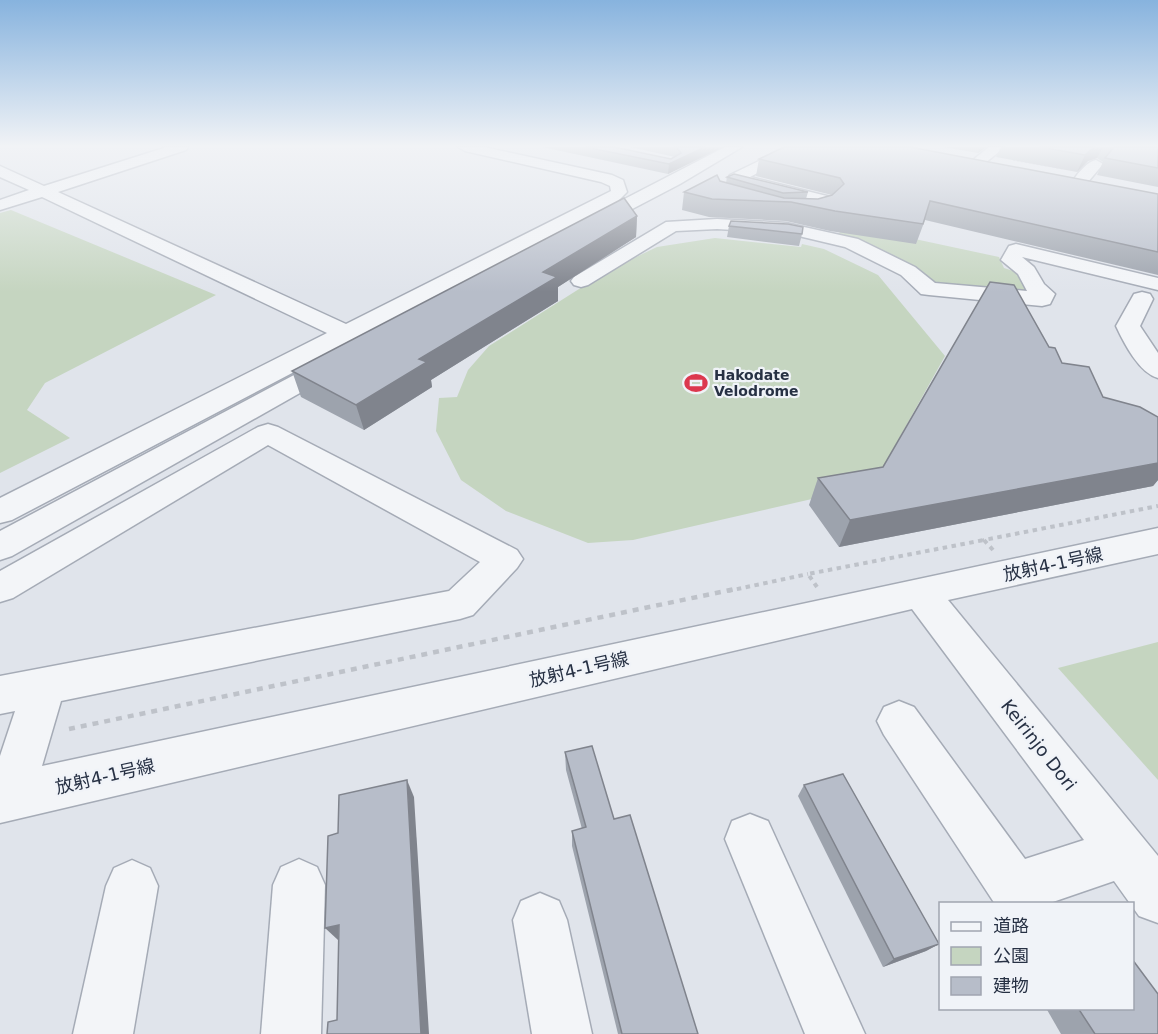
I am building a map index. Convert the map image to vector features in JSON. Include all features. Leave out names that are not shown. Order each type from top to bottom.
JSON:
[{"type":"street","points":[[0,205],[31,195]]},
{"type":"street","points":[[53,195],[346,333]]},
{"type":"street","points":[[0,513],[615,195]]},
{"type":"street","points":[[0,547],[645,195]]},
{"type":"street","points":[[783,210],[810,212],[819,210],[829,202],[803,195]]},
{"type":"street","points":[[600,218],[659,233]]},
{"type":"street","points":[[581,280],[672,226],[717,224],[786,228],[851,243],[908,271],[929,289],[1015,306],[1042,299],[1044,294],[1035,288],[1027,271],[1011,260],[1016,250],[1150,292],[1128,326],[1134,339],[1158,370]]},
{"type":"street","points":[[0,588],[268,433],[505,559],[460,604],[0,695]]},
{"type":"street","name":"放射4-1号線","points":[[5,798],[920,592],[1158,542]]},
{"type":"street","name":"Keirinjo Dori","points":[[920,592],[1158,897]]},
{"type":"street","points":[[5,798],[29,737],[44,686]]},
{"type":"street","points":[[899,721],[1015,888],[1124,853]]},
{"type":"street","points":[[750,839],[835,1034]]},
{"type":"street","points":[[291,1034],[299,885]]},
{"type":"street","points":[[103,1034],[132,886]]},
{"type":"street","points":[[540,920],[562,1034]]},
{"type":"path","points":[[29,737],[808,574],[1158,506]]},
{"type":"path","points":[[984,540],[1013,573]]},
{"type":"path","points":[[808,574],[834,612]]},
{"type":"green space","points":[[11,210],[216,295],[45,383],[27,410],[70,438],[0,473],[0,213]]},
{"type":"green space","points":[[842,227],[882,232],[999,257],[1004,268],[1020,273],[1028,293],[928,283],[838,236]]},
{"type":"green space","name":"Hakodate Velodrome","points":[[715,238],[801,247],[802,244],[824,249],[878,275],[945,356],[873,485],[633,540],[588,543],[506,511],[461,480],[436,431],[439,398],[457,397],[468,370],[489,346],[609,270],[657,247]]},
{"type":"green space","points":[[1158,642],[1158,780],[1058,668]]},
{"type":"building","points":[[697,195],[774,195],[784,198],[818,199],[831,195],[1158,195],[1158,252],[930,201],[923,224],[791,202],[712,199]]},
{"type":"building","points":[[624,198],[637,216],[543,272],[557,277],[419,359],[427,362],[356,405],[292,371]]},
{"type":"building","points":[[731,221],[803,227],[802,234],[729,226]]},
{"type":"building","points":[[990,282],[1014,285],[1049,347],[1055,348],[1062,363],[1089,367],[1103,397],[1140,407],[1158,417],[1158,463],[850,520],[818,478],[883,467]]},
{"type":"building","points":[[592,746],[614,819],[630,815],[698,1034],[622,1034],[572,831],[586,827],[565,752]]},
{"type":"building","points":[[843,774],[939,944],[894,959],[804,785]]},
{"type":"building","points":[[407,780],[421,1034],[327,1034],[328,1022],[337,1020],[339,925],[325,928],[328,836],[338,833],[339,795]]},
{"type":"building","points":[[1134,962],[1158,994],[1158,1034],[1095,1034],[1079,1010],[1134,1010]]},
{"type":"place","name":"Hakodate Velodrome","points":[[696,383]]}]
